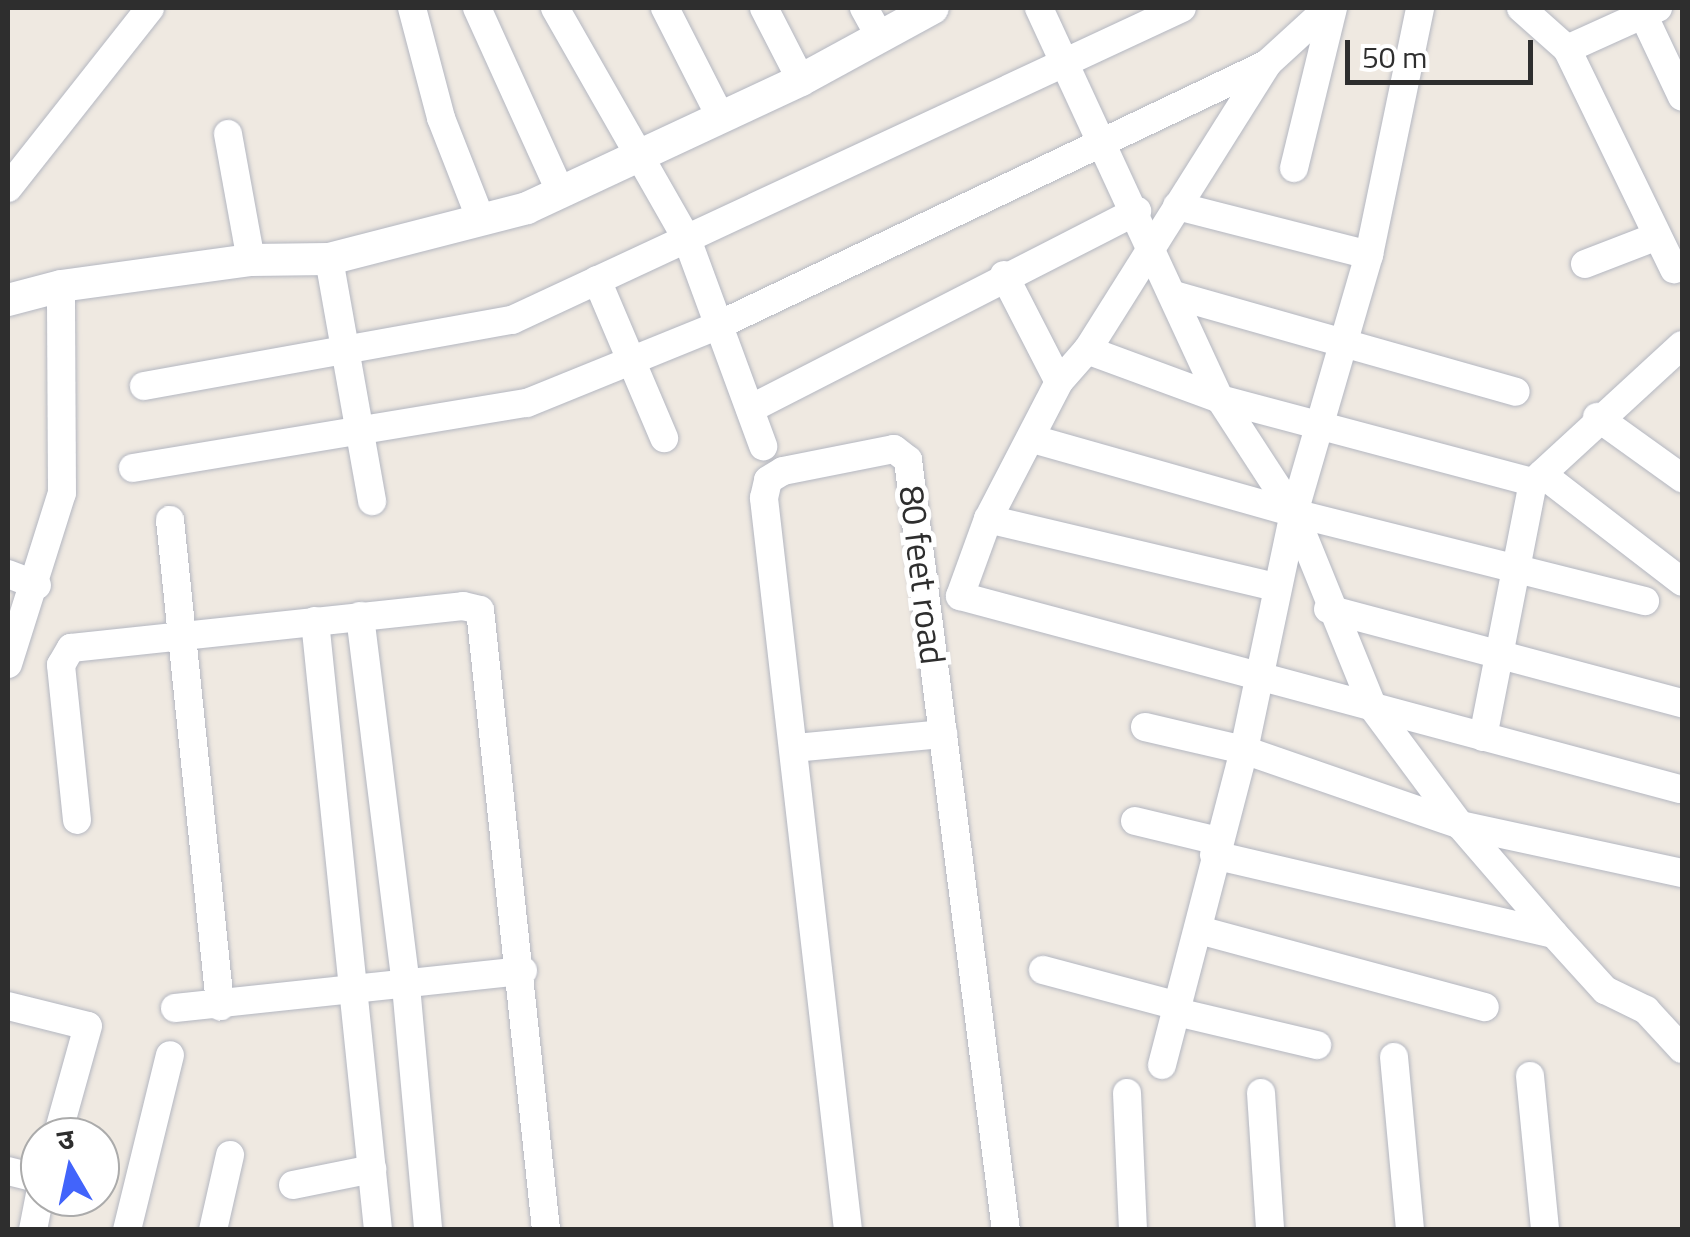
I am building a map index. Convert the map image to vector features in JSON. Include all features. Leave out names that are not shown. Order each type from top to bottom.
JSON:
[{"type":"street","points":[[8,188],[150,8]]},
{"type":"street","points":[[412,8],[441,118],[481,220]]},
{"type":"street","points":[[477,8],[560,191]]},
{"type":"street","points":[[556,8],[642,152],[687,238],[764,446]]},
{"type":"street","points":[[665,8],[720,116]]},
{"type":"street","points":[[764,8],[801,80]]},
{"type":"street","points":[[8,300],[60,286],[251,260],[329,259],[481,220],[560,191],[801,80],[871,20],[933,8]]},
{"type":"street","points":[[1038,8],[1106,142],[1149,248],[1220,399],[1294,513],[1328,609],[1373,708],[1460,825],[1554,934],[1605,990],[1646,1010],[1682,1050]]},
{"type":"street","points":[[144,386],[512,320],[1062,60],[1182,8]]},
{"type":"street","points":[[1330,8],[1268,64],[1087,350],[1059,382],[1034,439],[988,520],[960,596],[1680,790]]},
{"type":"street","points":[[1294,168],[1330,8]]},
{"type":"street","points":[[1162,1065],[1244,750],[1294,513],[1369,254],[1420,8]]},
{"type":"street","points":[[1521,8],[1568,49],[1655,238],[1674,269]]},
{"type":"street","points":[[1568,49],[1647,10],[1682,97]]},
{"type":"street","points":[[133,468],[527,403],[719,325],[1268,64]]},
{"type":"street","points":[[228,134],[251,260]]},
{"type":"street","points":[[1177,206],[1369,254]]},
{"type":"street","points":[[750,409],[1004,275],[1137,211]]},
{"type":"street","points":[[1585,264],[1655,238]]},
{"type":"street","points":[[329,259],[341,350],[372,500]]},
{"type":"street","points":[[1004,275],[1059,382]]},
{"type":"street","points":[[597,280],[664,438]]},
{"type":"street","points":[[8,664],[37,584],[62,493],[60,286]]},
{"type":"street","points":[[1174,295],[1516,392]]},
{"type":"street","points":[[1483,737],[1538,478],[1597,417],[1682,345]]},
{"type":"street","points":[[1087,350],[1220,399],[1321,429],[1538,478],[1682,582]]},
{"type":"street","points":[[1597,417],[1682,478]]},
{"type":"street","points":[[1034,439],[1294,513],[1645,600]]},
{"type":"street","name":"80 feet road","points":[[848,1230],[764,498],[768,480],[782,471],[894,449],[908,460],[1006,1230]]},
{"type":"street","points":[[170,520],[220,1006]]},
{"type":"street","points":[[988,520],[1276,587]]},
{"type":"street","points":[[8,574],[37,584]]},
{"type":"street","points":[[78,820],[62,654],[182,635],[360,616],[463,606],[480,610],[523,971],[546,1230]]},
{"type":"street","points":[[1328,609],[1682,704]]},
{"type":"street","points":[[360,616],[406,986],[428,1230]]},
{"type":"street","points":[[315,621],[378,1230]]},
{"type":"street","points":[[1145,727],[1244,750],[1460,825],[1682,873]]},
{"type":"street","points":[[794,748],[943,734]]},
{"type":"street","points":[[1135,821],[1216,848],[1554,934]]},
{"type":"street","points":[[1199,930],[1485,1008]]},
{"type":"street","points":[[1043,970],[1316,1045]]},
{"type":"street","points":[[175,1008],[523,971]]},
{"type":"street","points":[[8,1006],[88,1026],[62,1117]]},
{"type":"street","points":[[127,1230],[170,1055]]},
{"type":"street","points":[[1394,1057],[1410,1230]]},
{"type":"street","points":[[1530,1076],[1545,1230]]},
{"type":"street","points":[[1127,1093],[1134,1230]]},
{"type":"street","points":[[1260,1093],[1270,1230]]},
{"type":"street","points":[[212,1230],[230,1155]]},
{"type":"street","points":[[293,1185],[372,1169]]}]
